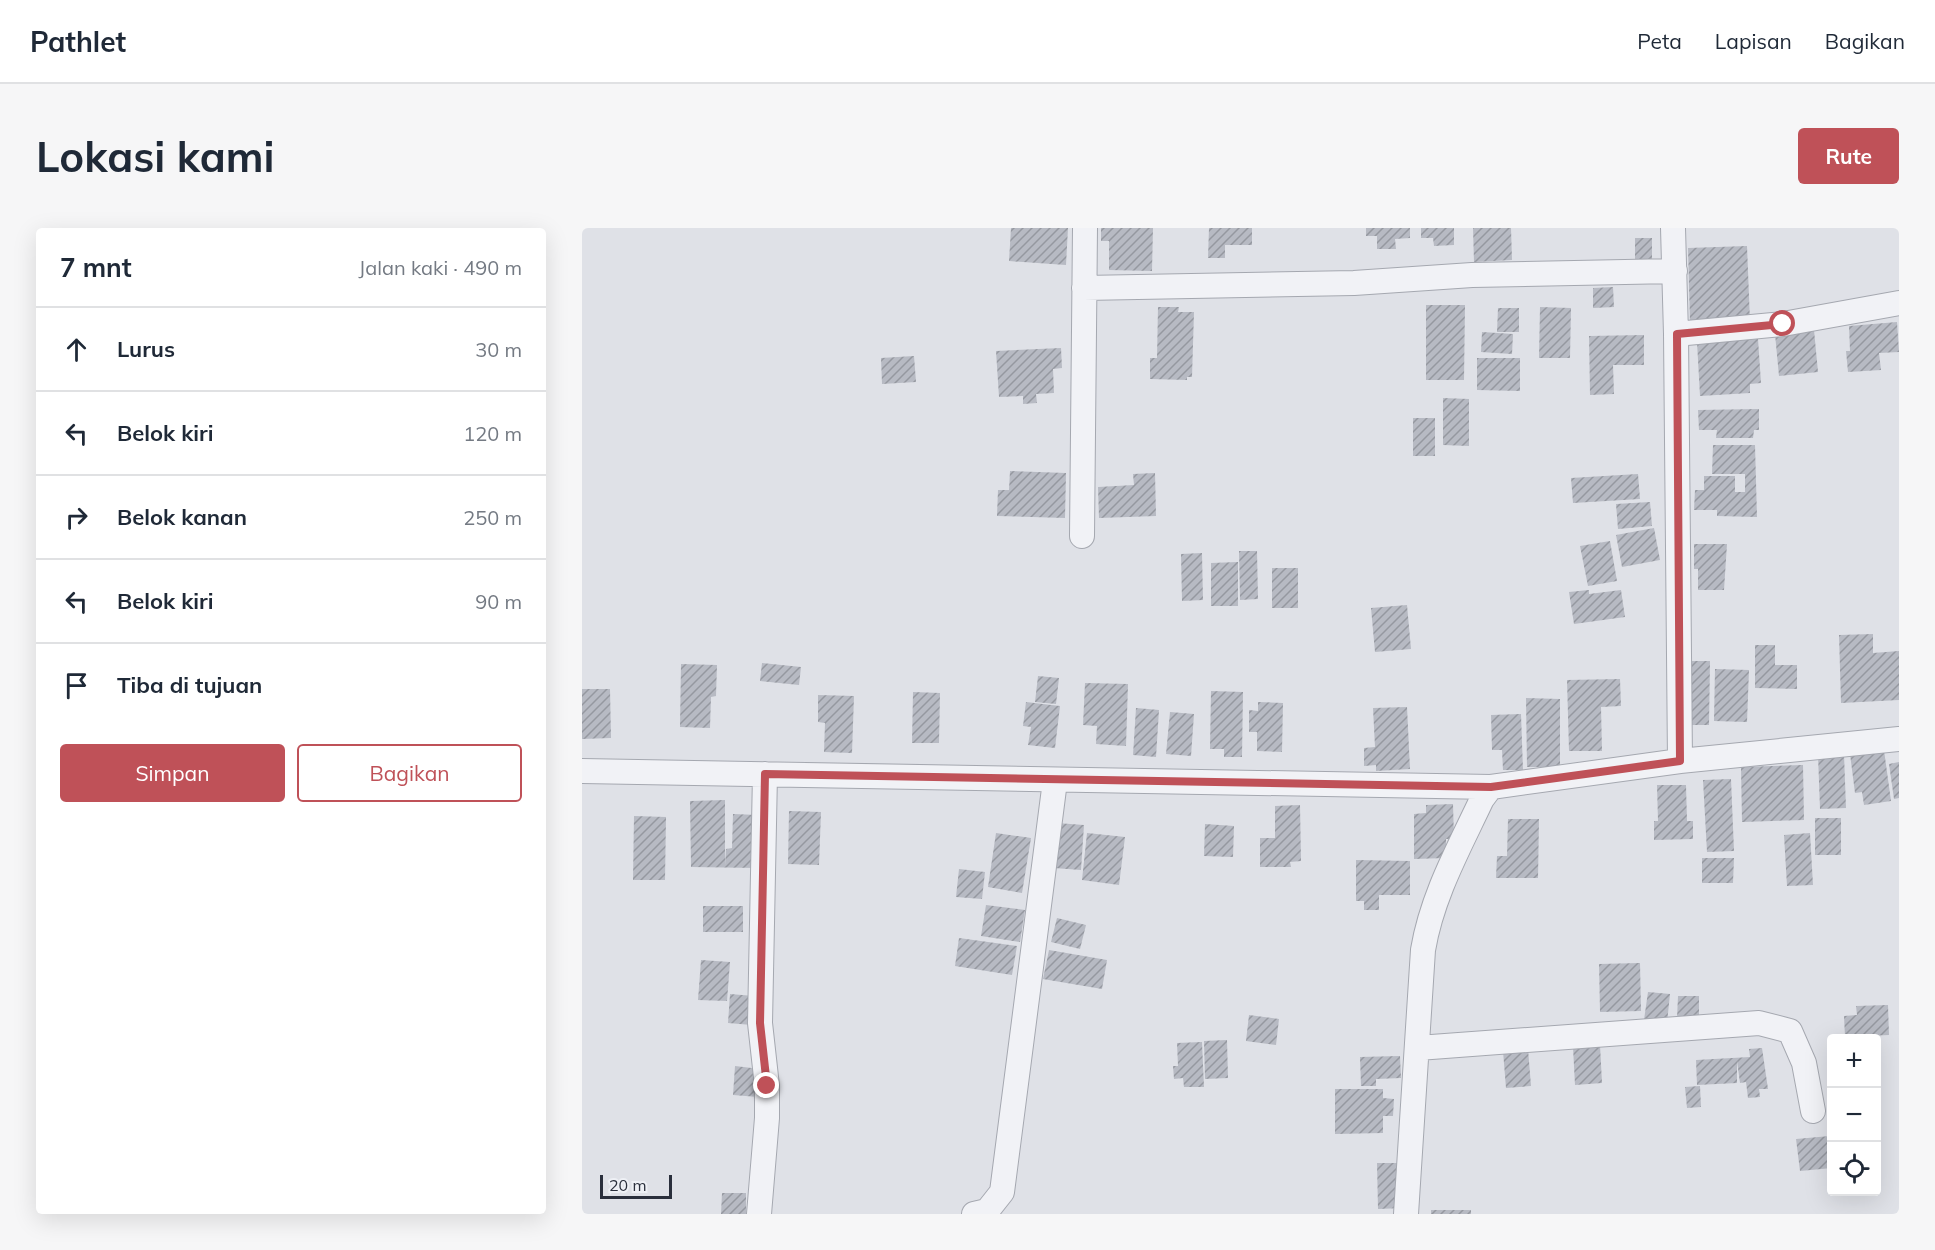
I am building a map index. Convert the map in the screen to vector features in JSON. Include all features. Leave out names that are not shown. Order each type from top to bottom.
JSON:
[{"type":"street","points":[[1082,536],[1085,228]]},
{"type":"street","points":[[1673,228],[1677,334],[1680,761]]},
{"type":"street","points":[[1084,288],[1354,283],[1472,275],[1675,271]]},
{"type":"street","points":[[1677,334],[1783,324],[1899,303]]},
{"type":"street","points":[[582,771],[1491,787],[1680,761],[1899,739]]},
{"type":"street","points":[[759,1214],[767,1110],[760,1023],[765,774]]},
{"type":"street","points":[[974,1214],[987,1211],[1002,1192],[1055,781]]},
{"type":"street","points":[[1406,1214],[1423,950],[1427,925],[1434,904],[1482,799],[1491,787]]},
{"type":"street","points":[[1418,1048],[1759,1023],[1790,1031],[1804,1063],[1813,1111]]},
{"type":"building","points":[[1011,228],[1068,228],[1066,265],[1009,261]]},
{"type":"building","points":[[1101,228],[1153,228],[1152,271],[1109,270],[1109,241],[1101,241]]},
{"type":"building","points":[[1209,228],[1252,228],[1252,245],[1225,245],[1225,258],[1208,258]]},
{"type":"building","points":[[1366,228],[1410,228],[1410,238],[1395,239],[1396,249],[1377,249],[1377,236],[1366,236]]},
{"type":"building","points":[[1421,228],[1454,228],[1454,245],[1434,246],[1433,238],[1421,238]]},
{"type":"building","points":[[1473,228],[1511,228],[1512,260],[1474,262]]},
{"type":"building","points":[[1635,238],[1652,238],[1652,264],[1635,264]]},
{"type":"building","points":[[1747,246],[1750,321],[1690,324],[1688,248]]},
{"type":"building","points":[[1613,287],[1614,307],[1593,308],[1593,288]]},
{"type":"building","points":[[1426,305],[1465,305],[1464,380],[1426,380]]},
{"type":"building","points":[[1158,307],[1179,307],[1178,312],[1194,312],[1192,377],[1187,377],[1187,380],[1150,379],[1150,358],[1157,358]]},
{"type":"building","points":[[1540,307],[1571,308],[1570,358],[1539,358]]},
{"type":"building","points":[[1498,308],[1519,308],[1519,332],[1497,332]]},
{"type":"building","points":[[1897,322],[1899,352],[1879,353],[1881,370],[1848,372],[1846,351],[1850,351],[1849,326]]},
{"type":"building","points":[[1814,330],[1818,372],[1779,376],[1775,334]]},
{"type":"building","points":[[1482,332],[1513,334],[1512,354],[1481,352]]},
{"type":"building","points":[[1644,335],[1644,365],[1613,365],[1614,394],[1590,395],[1589,336]]},
{"type":"building","points":[[1758,339],[1761,383],[1750,384],[1750,393],[1700,396],[1697,342]]},
{"type":"building","points":[[1061,348],[1062,368],[1053,369],[1054,393],[1036,394],[1037,403],[1023,404],[1023,396],[999,397],[996,351]]},
{"type":"building","points":[[914,356],[916,382],[882,384],[881,358]]},
{"type":"building","points":[[1477,358],[1520,358],[1520,391],[1477,390]]},
{"type":"building","points":[[1443,398],[1469,399],[1469,446],[1443,445]]},
{"type":"building","points":[[1759,409],[1759,430],[1754,430],[1753,438],[1716,438],[1717,430],[1699,430],[1698,410]]},
{"type":"building","points":[[1413,418],[1435,418],[1435,456],[1413,456]]},
{"type":"building","points":[[1713,445],[1755,445],[1757,517],[1717,516],[1717,510],[1694,510],[1695,490],[1704,490],[1704,476],[1735,476],[1735,492],[1745,492],[1745,474],[1712,474]]},
{"type":"building","points":[[1010,471],[1066,473],[1065,518],[997,516],[998,490],[1009,490]]},
{"type":"building","points":[[1155,473],[1156,516],[1099,518],[1098,487],[1134,485],[1133,474]]},
{"type":"building","points":[[1638,474],[1640,499],[1573,503],[1571,478]]},
{"type":"building","points":[[1650,502],[1652,526],[1618,529],[1616,504]]},
{"type":"building","points":[[1654,528],[1660,560],[1622,567],[1616,535]]},
{"type":"building","points":[[1610,541],[1617,581],[1588,586],[1580,546]]},
{"type":"building","points":[[1694,544],[1727,544],[1724,590],[1698,590],[1698,569],[1694,569]]},
{"type":"building","points":[[1239,551],[1257,551],[1258,599],[1240,600]]},
{"type":"building","points":[[1202,553],[1203,600],[1182,601],[1181,554]]},
{"type":"building","points":[[1238,562],[1238,606],[1211,606],[1211,563]]},
{"type":"building","points":[[1272,568],[1298,568],[1298,608],[1272,608]]},
{"type":"building","points":[[1589,590],[1589,594],[1621,590],[1625,617],[1574,624],[1569,592]]},
{"type":"building","points":[[1407,605],[1411,649],[1375,652],[1371,608]]},
{"type":"building","points":[[1873,634],[1873,653],[1899,651],[1899,700],[1841,703],[1839,635]]},
{"type":"building","points":[[1755,645],[1775,645],[1775,665],[1797,665],[1797,689],[1755,688]]},
{"type":"building","points":[[1686,661],[1710,661],[1709,725],[1689,725]]},
{"type":"building","points":[[762,663],[801,667],[799,685],[760,681]]},
{"type":"building","points":[[681,664],[717,665],[716,696],[711,697],[710,728],[680,727]]},
{"type":"building","points":[[1715,669],[1749,670],[1747,722],[1714,721]]},
{"type":"building","points":[[1038,676],[1059,678],[1056,704],[1035,702]]},
{"type":"building","points":[[1620,679],[1621,706],[1601,707],[1602,751],[1569,751],[1567,680]]},
{"type":"building","points":[[1085,683],[1128,684],[1126,746],[1096,744],[1097,726],[1083,725]]},
{"type":"building","points":[[582,689],[610,689],[611,738],[582,739]]},
{"type":"building","points":[[1211,691],[1243,692],[1242,757],[1224,757],[1224,749],[1210,749]]},
{"type":"building","points":[[913,692],[940,693],[939,743],[912,743]]},
{"type":"building","points":[[818,695],[854,696],[852,753],[824,752],[825,723],[818,722]]},
{"type":"building","points":[[1526,698],[1560,699],[1560,767],[1527,767]]},
{"type":"building","points":[[1026,702],[1060,706],[1055,748],[1028,745],[1031,727],[1023,726]]},
{"type":"building","points":[[1258,702],[1283,703],[1282,752],[1257,751],[1257,732],[1249,732],[1249,710],[1258,711]]},
{"type":"building","points":[[1407,707],[1410,769],[1376,771],[1376,765],[1364,766],[1364,748],[1375,747],[1373,708]]},
{"type":"building","points":[[1136,708],[1159,710],[1156,757],[1133,755]]},
{"type":"building","points":[[1170,712],[1194,714],[1191,756],[1166,754]]},
{"type":"building","points":[[1521,714],[1523,770],[1503,770],[1502,750],[1492,750],[1491,715]]},
{"type":"building","points":[[1884,750],[1891,801],[1864,805],[1862,792],[1855,793],[1850,754]]},
{"type":"building","points":[[1844,754],[1846,808],[1820,809],[1818,755]]},
{"type":"building","points":[[1899,762],[1899,798],[1894,799],[1889,764]]},
{"type":"building","points":[[1803,765],[1804,820],[1742,822],[1741,767]]},
{"type":"building","points":[[1731,779],[1734,851],[1707,852],[1703,780]]},
{"type":"building","points":[[1657,785],[1686,785],[1687,821],[1693,821],[1693,839],[1654,840],[1654,821],[1658,821]]},
{"type":"building","points":[[725,800],[725,865],[726,849],[732,848],[733,814],[758,815],[757,868],[691,867],[690,801]]},
{"type":"building","points":[[1453,804],[1454,839],[1446,839],[1446,858],[1414,859],[1414,814],[1426,813],[1426,805]]},
{"type":"building","points":[[1300,805],[1301,861],[1290,862],[1291,867],[1260,867],[1260,838],[1275,838],[1275,806]]},
{"type":"building","points":[[789,811],[821,812],[819,865],[788,864]]},
{"type":"building","points":[[634,816],[666,817],[665,880],[633,880]]},
{"type":"building","points":[[1815,818],[1841,818],[1841,855],[1815,855]]},
{"type":"building","points":[[1508,819],[1539,819],[1538,878],[1496,878],[1497,856],[1507,856]]},
{"type":"building","points":[[1057,823],[1084,825],[1081,870],[1054,868]]},
{"type":"building","points":[[1205,824],[1234,826],[1233,857],[1204,856]]},
{"type":"building","points":[[996,833],[1031,838],[1022,893],[988,887]]},
{"type":"building","points":[[1087,833],[1125,837],[1119,885],[1082,880]]},
{"type":"building","points":[[1810,833],[1813,885],[1787,886],[1784,835]]},
{"type":"building","points":[[1702,858],[1734,858],[1733,883],[1702,883]]},
{"type":"building","points":[[1356,860],[1410,861],[1410,895],[1379,895],[1379,910],[1364,910],[1364,901],[1356,901]]},
{"type":"building","points":[[959,869],[985,872],[982,899],[956,897]]},
{"type":"building","points":[[986,905],[1025,910],[1020,942],[981,936]]},
{"type":"building","points":[[703,906],[743,906],[743,932],[703,932]]},
{"type":"building","points":[[1057,918],[1086,925],[1080,949],[1051,942]]},
{"type":"building","points":[[959,938],[1017,946],[1012,975],[955,966]]},
{"type":"building","points":[[1049,950],[1107,960],[1102,989],[1043,979]]},
{"type":"building","points":[[701,960],[730,962],[727,1001],[698,1000]]},
{"type":"building","points":[[1640,963],[1641,1011],[1600,1012],[1599,964]]},
{"type":"building","points":[[1648,992],[1670,994],[1667,1023],[1644,1020]]},
{"type":"building","points":[[730,994],[754,996],[752,1025],[728,1023]]},
{"type":"building","points":[[1678,996],[1699,996],[1699,1019],[1677,1019]]},
{"type":"building","points":[[1888,1005],[1889,1035],[1845,1034],[1844,1016],[1857,1015],[1856,1006]]},
{"type":"building","points":[[1249,1015],[1279,1019],[1276,1045],[1246,1041]]},
{"type":"building","points":[[1227,1040],[1228,1078],[1205,1079],[1204,1041]]},
{"type":"building","points":[[1202,1042],[1204,1087],[1184,1087],[1183,1078],[1174,1079],[1173,1066],[1178,1066],[1177,1043]]},
{"type":"building","points":[[1600,1045],[1602,1083],[1575,1085],[1573,1047]]},
{"type":"building","points":[[1762,1048],[1768,1089],[1759,1089],[1760,1097],[1748,1098],[1746,1082],[1740,1083],[1737,1061],[1737,1083],[1697,1085],[1696,1060],[1750,1057],[1749,1049]]},
{"type":"building","points":[[1528,1049],[1531,1086],[1506,1088],[1503,1051]]},
{"type":"building","points":[[1400,1056],[1401,1078],[1376,1079],[1376,1086],[1361,1086],[1360,1057]]},
{"type":"building","points":[[735,1066],[760,1069],[758,1097],[733,1095]]},
{"type":"building","points":[[1700,1086],[1701,1107],[1687,1108],[1685,1087]]},
{"type":"building","points":[[1335,1089],[1383,1089],[1383,1098],[1394,1099],[1393,1116],[1383,1116],[1383,1133],[1335,1134]]},
{"type":"building","points":[[1827,1136],[1827,1168],[1800,1171],[1796,1139]]},
{"type":"building","points":[[1377,1163],[1402,1163],[1403,1208],[1378,1209]]},
{"type":"building","points":[[722,1193],[746,1193],[746,1214],[721,1214]]},
{"type":"building","points":[[1431,1210],[1471,1210],[1471,1214],[1431,1214]]},
{"type":"route","points":[[767,1086],[760,1023],[765,774],[1055,781],[1491,787],[1680,761],[1677,334],[1783,324]]}]
